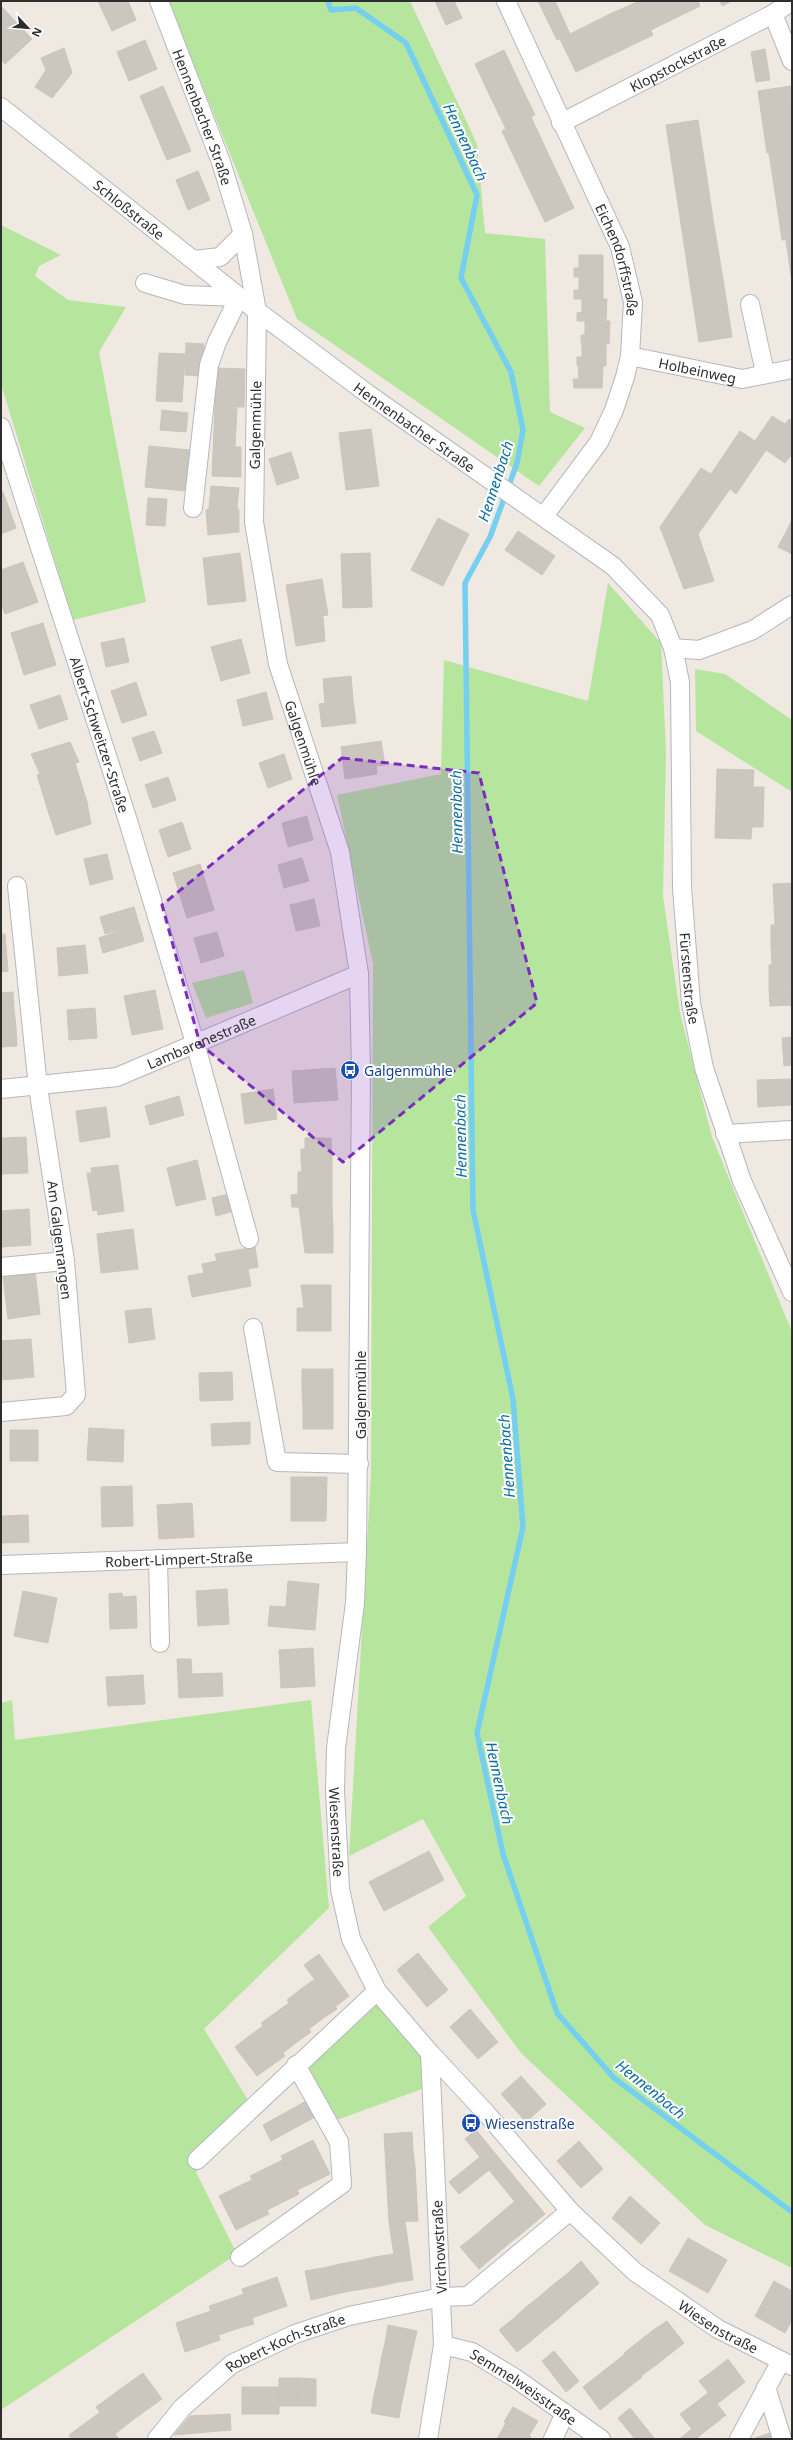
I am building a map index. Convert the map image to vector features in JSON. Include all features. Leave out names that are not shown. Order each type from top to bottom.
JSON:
[{"type":"street","name":"Hennenbacher Straße","points":[[159,1],[221,162],[243,234],[257,311],[368,394],[497,483],[613,566],[660,615],[673,648]]},
{"type":"street","name":"Eichendorffstraße","points":[[506,1],[561,123],[620,247],[633,302],[630,356],[626,377],[614,410],[599,442],[544,516]]},
{"type":"street","name":"Klopstockstraße","points":[[561,123],[773,14],[792,1]]},
{"type":"street","points":[[773,14],[792,61]]},
{"type":"street","name":"Schloßstraße","points":[[1,107],[257,311]]},
{"type":"street","points":[[194,260],[220,257],[243,234]]},
{"type":"street","points":[[145,283],[185,295],[239,297],[217,342],[209,365],[193,508]]},
{"type":"street","points":[[750,304],[765,373]]},
{"type":"street","name":"Galgenmühle","points":[[257,311],[254,522],[278,664],[340,852],[359,974],[361,1071],[359,1464],[357,1552],[355,1603],[336,1748]]},
{"type":"street","name":"Holbeinweg","points":[[630,356],[742,379],[792,368]]},
{"type":"street","name":"Albert-Schweitzer-Straße","points":[[1,427],[129,824],[195,1042],[249,1239]]},
{"type":"street","points":[[673,648],[699,650],[753,630],[792,605]]},
{"type":"street","name":"Fürstenstraße","points":[[673,648],[680,682],[682,888],[691,1003],[704,1068],[725,1134],[742,1181],[792,1292]]},
{"type":"street","points":[[17,886],[38,1087]]},
{"type":"street","name":"Lambarenestraße","points":[[1,1089],[38,1087],[117,1077],[195,1042],[359,974]]},
{"type":"street","name":"Am Galgenrangen","points":[[1,1412],[66,1406],[76,1395],[65,1262],[38,1087]]},
{"type":"street","points":[[725,1134],[792,1130]]},
{"type":"street","points":[[1,1267],[65,1262]]},
{"type":"street","points":[[253,1328],[277,1462],[359,1464]]},
{"type":"street","name":"Robert-Limpert-Straße","points":[[1,1565],[357,1552]]},
{"type":"street","points":[[158,1560],[160,1642]]},
{"type":"street","name":"Wiesenstraße","points":[[336,1748],[335,1791],[340,1889],[351,1940],[377,1991],[430,2053],[487,2114],[570,2211],[635,2272],[718,2329],[786,2363]]},
{"type":"street","points":[[197,2160],[296,2065],[377,1991]]},
{"type":"street","name":"Virchowstraße","points":[[428,2439],[443,2345],[430,2053]]},
{"type":"street","points":[[240,2257],[342,2184],[339,2142],[296,2065]]},
{"type":"street","name":"Robert-Koch-Straße","points":[[157,2439],[182,2408],[232,2364],[295,2334],[349,2316],[442,2297],[468,2296],[570,2211]]},
{"type":"street","name":"Semmelweisstraße","points":[[443,2345],[472,2352],[515,2378],[600,2439]]},
{"type":"street","points":[[739,2439],[766,2387],[786,2363]]},
{"type":"street","points":[[766,2387],[782,2439]]},
{"type":"street","points":[[553,2439],[565,2413]]},
{"type":"highlighted area","points":[[342,758],[479,773],[537,1003],[343,1162],[200,1044],[162,905]]},
{"type":"green space","points":[[168,1],[410,1],[477,144],[485,233],[545,239],[550,412],[585,428],[539,486],[297,319]]},
{"type":"green space","points":[[1,225],[61,255],[39,266],[35,276],[68,300],[126,307],[99,352],[146,602],[73,620],[1,384]]},
{"type":"green space","points":[[608,583],[661,643],[666,753],[663,896],[680,1013],[712,1137],[792,1332],[792,2268],[705,2225],[521,2053],[428,1927],[466,1896],[423,1819],[349,1856],[371,1474],[373,964],[337,795],[441,774],[444,660],[588,701]]},
{"type":"green space","points":[[695,669],[725,674],[792,720],[792,792],[696,731]]},
{"type":"green space","points":[[244,970],[253,1003],[206,1018],[192,983]]},
{"type":"green space","points":[[12,1700],[15,1740],[311,1700],[329,1908],[204,2029],[255,2111],[196,2172],[237,2254],[1,2410],[1,1703]]},
{"type":"green space","points":[[373,1997],[422,2056],[422,2089],[337,2120],[305,2069]]},
{"type":"building","points":[[98,1],[128,1],[136,20],[112,31]]},
{"type":"building","points":[[435,1],[454,1],[462,18],[446,25]]},
{"type":"building","points":[[538,1],[555,1],[570,34],[557,40]]},
{"type":"building","points":[[636,1],[698,1],[700,6],[651,30]]},
{"type":"building","points":[[720,1],[732,1],[722,6]]},
{"type":"building","points":[[637,2],[653,35],[626,48],[610,14]]},
{"type":"building","points":[[1,6],[32,39],[5,64],[1,59]]},
{"type":"building","points":[[610,14],[626,48],[576,72],[560,39]]},
{"type":"building","points":[[145,40],[157,69],[129,81],[117,52]]},
{"type":"building","points":[[64,48],[72,73],[52,98],[35,87],[46,70],[41,58]]},
{"type":"building","points":[[765,49],[770,80],[756,82],[751,52]]},
{"type":"building","points":[[504,50],[519,82],[490,96],[475,64]]},
{"type":"building","points":[[519,82],[535,115],[506,129],[490,96]]},
{"type":"building","points":[[163,86],[191,151],[167,160],[140,96]]},
{"type":"building","points":[[791,86],[792,149],[767,153],[758,91]]},
{"type":"building","points":[[531,117],[552,162],[523,176],[502,131]]},
{"type":"building","points":[[698,120],[706,172],[674,178],[666,125]]},
{"type":"building","points":[[792,149],[792,189],[775,192],[769,153]]},
{"type":"building","points":[[552,162],[574,208],[545,222],[523,176]]},
{"type":"building","points":[[198,171],[210,200],[188,210],[176,180]]},
{"type":"building","points":[[706,172],[713,219],[681,224],[674,178]]},
{"type":"building","points":[[792,189],[792,239],[782,240],[775,192]]},
{"type":"building","points":[[713,219],[723,279],[690,284],[681,224]]},
{"type":"building","points":[[792,239],[792,282],[786,240]]},
{"type":"building","points":[[579,255],[603,255],[603,277],[574,277],[574,268],[579,268]]},
{"type":"building","points":[[579,277],[603,277],[603,299],[574,299],[574,290],[579,290]]},
{"type":"building","points":[[723,279],[732,337],[699,342],[690,284]]},
{"type":"building","points":[[582,299],[607,299],[606,321],[577,321],[577,313],[582,312]]},
{"type":"building","points":[[585,321],[610,321],[609,344],[581,343],[581,335],[585,335]]},
{"type":"building","points":[[186,343],[204,344],[202,376],[185,375]]},
{"type":"building","points":[[582,344],[606,344],[606,366],[577,365],[577,357],[582,357]]},
{"type":"building","points":[[159,353],[185,354],[182,402],[156,401]]},
{"type":"building","points":[[578,365],[603,366],[602,388],[574,388],[573,379],[579,379]]},
{"type":"building","points":[[216,368],[245,369],[244,407],[215,407]]},
{"type":"building","points":[[215,407],[237,408],[235,447],[241,447],[241,477],[212,476]]},
{"type":"building","points":[[162,410],[188,413],[186,432],[160,430]]},
{"type":"building","points":[[772,416],[785,424],[789,419],[792,421],[792,454],[785,463],[766,450],[736,494],[730,489],[698,534],[714,581],[684,589],[660,527],[701,468],[711,474],[740,431],[755,441]]},
{"type":"building","points":[[371,429],[379,486],[346,490],[339,433]]},
{"type":"building","points":[[149,446],[190,450],[186,491],[145,487]]},
{"type":"building","points":[[291,452],[299,478],[277,485],[269,459]]},
{"type":"building","points":[[211,486],[239,488],[237,507],[239,510],[239,532],[208,535],[206,510],[209,509]]},
{"type":"building","points":[[1,492],[3,492],[16,528],[1,534]]},
{"type":"building","points":[[148,498],[167,499],[165,526],[146,525]]},
{"type":"building","points":[[438,518],[469,534],[443,586],[411,570]]},
{"type":"building","points":[[792,520],[792,536],[786,532]]},
{"type":"building","points":[[518,531],[555,556],[542,575],[505,550]]},
{"type":"building","points":[[786,532],[792,536],[792,554],[778,547]]},
{"type":"building","points":[[240,553],[246,601],[208,605],[203,558]]},
{"type":"building","points":[[370,553],[372,607],[343,608],[341,554]]},
{"type":"building","points":[[23,562],[38,602],[5,614],[1,603],[1,570]]},
{"type":"building","points":[[322,579],[328,615],[292,621],[286,585]]},
{"type":"building","points":[[323,617],[325,641],[296,646],[292,621]]},
{"type":"building","points":[[43,623],[56,665],[24,675],[11,633]]},
{"type":"building","points":[[124,638],[129,662],[106,667],[101,643]]},
{"type":"building","points":[[241,639],[250,673],[221,681],[211,647]]},
{"type":"building","points":[[351,676],[353,700],[325,703],[323,679]]},
{"type":"building","points":[[136,682],[147,715],[122,723],[111,691]]},
{"type":"building","points":[[266,692],[273,719],[243,726],[237,700]]},
{"type":"building","points":[[60,695],[68,719],[39,729],[30,705]]},
{"type":"building","points":[[353,700],[356,723],[322,727],[319,704]]},
{"type":"building","points":[[154,731],[162,753],[140,761],[132,738]]},
{"type":"building","points":[[381,741],[385,765],[376,766],[377,774],[345,779],[341,747]]},
{"type":"building","points":[[70,742],[79,762],[40,774],[31,754]]},
{"type":"building","points":[[284,754],[292,779],[268,788],[259,763]]},
{"type":"building","points":[[75,763],[87,802],[49,814],[37,775]]},
{"type":"building","points":[[717,769],[754,770],[753,787],[764,787],[763,827],[752,827],[751,839],[715,838]]},
{"type":"building","points":[[168,777],[176,800],[153,808],[145,785]]},
{"type":"building","points":[[87,802],[91,824],[56,835],[49,814]]},
{"type":"building","points":[[307,816],[313,840],[288,847],[282,823]]},
{"type":"building","points":[[182,822],[191,849],[168,857],[159,830]]},
{"type":"building","points":[[107,854],[113,879],[90,885],[84,859]]},
{"type":"building","points":[[302,858],[309,881],[284,888],[278,865]]},
{"type":"building","points":[[200,864],[214,910],[187,918],[173,873]]},
{"type":"building","points":[[792,883],[792,904],[774,904],[773,884]]},
{"type":"building","points":[[314,899],[320,926],[296,931],[290,905]]},
{"type":"building","points":[[774,904],[792,904],[792,924],[775,925]]},
{"type":"building","points":[[134,907],[139,924],[105,934],[100,917]]},
{"type":"building","points":[[139,924],[144,941],[103,953],[99,938]]},
{"type":"building","points":[[792,924],[792,944],[771,945],[771,925]]},
{"type":"building","points":[[217,932],[224,956],[201,963],[194,938]]},
{"type":"building","points":[[1,934],[5,934],[8,971],[1,972]]},
{"type":"building","points":[[792,944],[792,964],[772,965],[771,945]]},
{"type":"building","points":[[85,945],[88,973],[59,976],[57,948]]},
{"type":"building","points":[[792,964],[792,985],[769,986],[769,965]]},
{"type":"building","points":[[792,985],[792,1005],[770,1006],[769,986]]},
{"type":"building","points":[[155,990],[163,1029],[132,1035],[124,996]]},
{"type":"building","points":[[13,992],[14,1010],[1,1011],[1,993]]},
{"type":"building","points":[[95,1008],[97,1038],[69,1040],[67,1010]]},
{"type":"building","points":[[14,1010],[16,1027],[1,1028],[1,1011]]},
{"type":"building","points":[[16,1027],[17,1046],[1,1047],[1,1028]]},
{"type":"building","points":[[792,1037],[792,1065],[784,1066],[782,1038]]},
{"type":"building","points":[[335,1068],[338,1100],[294,1103],[292,1071]]},
{"type":"building","points":[[792,1079],[792,1105],[758,1107],[757,1080]]},
{"type":"building","points":[[273,1089],[277,1119],[245,1124],[241,1094]]},
{"type":"building","points":[[179,1096],[184,1115],[150,1125],[145,1106]]},
{"type":"building","points":[[106,1107],[110,1137],[80,1142],[76,1111]]},
{"type":"building","points":[[26,1137],[28,1173],[1,1174],[1,1138]]},
{"type":"building","points":[[305,1138],[331,1138],[332,1161],[301,1161],[301,1149],[305,1149]]},
{"type":"building","points":[[197,1160],[206,1199],[176,1206],[167,1168]]},
{"type":"building","points":[[301,1161],[332,1161],[332,1184],[298,1184],[298,1172],[302,1172]]},
{"type":"building","points":[[118,1165],[121,1188],[90,1192],[87,1173],[92,1173],[91,1168]]},
{"type":"building","points":[[298,1184],[332,1184],[332,1207],[292,1207],[291,1195],[298,1194]]},
{"type":"building","points":[[121,1188],[124,1211],[98,1215],[97,1210],[93,1211],[90,1192]]},
{"type":"building","points":[[233,1193],[237,1210],[216,1216],[212,1198]]},
{"type":"building","points":[[299,1207],[332,1207],[333,1230],[302,1230]]},
{"type":"building","points":[[29,1209],[31,1245],[1,1247],[1,1211]]},
{"type":"building","points":[[133,1229],[138,1269],[101,1273],[97,1234]]},
{"type":"building","points":[[302,1230],[333,1230],[333,1253],[305,1253]]},
{"type":"building","points":[[255,1247],[258,1267],[248,1269],[251,1286],[192,1297],[188,1276],[204,1273],[202,1264],[217,1261],[215,1254]]},
{"type":"building","points":[[35,1272],[40,1314],[8,1319],[3,1276]]},
{"type":"building","points":[[301,1285],[331,1285],[331,1308],[304,1308]]},
{"type":"building","points":[[151,1308],[155,1339],[129,1343],[125,1311]]},
{"type":"building","points":[[297,1308],[331,1308],[331,1331],[297,1331]]},
{"type":"building","points":[[31,1339],[34,1377],[3,1380],[1,1341]]},
{"type":"building","points":[[302,1369],[333,1369],[333,1389],[302,1389]]},
{"type":"building","points":[[232,1372],[233,1400],[200,1401],[199,1373]]},
{"type":"building","points":[[302,1389],[333,1389],[333,1409],[303,1409]]},
{"type":"building","points":[[303,1409],[333,1409],[333,1429],[303,1429]]},
{"type":"building","points":[[250,1422],[250,1444],[212,1446],[211,1424]]},
{"type":"building","points":[[89,1428],[124,1430],[123,1462],[87,1460]]},
{"type":"building","points":[[10,1430],[38,1430],[38,1461],[10,1461]]},
{"type":"building","points":[[291,1477],[327,1477],[326,1521],[291,1521]]},
{"type":"building","points":[[132,1486],[133,1526],[102,1527],[101,1487]]},
{"type":"building","points":[[192,1503],[194,1537],[159,1539],[157,1505]]},
{"type":"building","points":[[28,1515],[29,1542],[2,1543],[1,1516]]},
{"type":"building","points":[[288,1581],[319,1584],[315,1630],[268,1626],[270,1606],[286,1607]]},
{"type":"building","points":[[227,1589],[229,1624],[198,1626],[196,1591]]},
{"type":"building","points":[[23,1591],[57,1598],[48,1643],[14,1636]]},
{"type":"building","points":[[122,1593],[123,1597],[136,1596],[137,1628],[110,1629],[109,1594]]},
{"type":"building","points":[[313,1648],[315,1686],[281,1688],[279,1650]]},
{"type":"building","points":[[177,1659],[191,1659],[192,1674],[222,1673],[223,1696],[179,1698]]},
{"type":"building","points":[[143,1675],[145,1704],[108,1706],[106,1677]]},
{"type":"building","points":[[429,1851],[444,1880],[384,1911],[369,1882]]},
{"type":"building","points":[[418,1953],[448,1990],[427,2007],[397,1970]]},
{"type":"building","points":[[319,1954],[349,1996],[335,2007],[304,1965]]},
{"type":"building","points":[[315,1979],[337,2009],[322,2019],[301,1989]]},
{"type":"building","points":[[301,1989],[322,2019],[309,2029],[287,2000]]},
{"type":"building","points":[[289,2003],[311,2032],[297,2042],[275,2013]]},
{"type":"building","points":[[470,2009],[498,2042],[478,2059],[450,2027]]},
{"type":"building","points":[[275,2013],[297,2042],[283,2053],[261,2023]]},
{"type":"building","points":[[263,2026],[285,2056],[271,2066],[249,2036]]},
{"type":"building","points":[[249,2036],[271,2066],[257,2076],[235,2047]]},
{"type":"building","points":[[521,2076],[546,2104],[526,2122],[501,2094]]},
{"type":"building","points":[[308,2100],[317,2116],[271,2141],[263,2125]]},
{"type":"building","points":[[476,2130],[545,2214],[533,2224],[489,2170],[459,2194],[449,2182],[480,2157],[465,2139]]},
{"type":"building","points":[[412,2132],[413,2150],[385,2151],[384,2134]]},
{"type":"building","points":[[313,2140],[330,2174],[314,2182],[297,2148]]},
{"type":"building","points":[[579,2141],[603,2169],[581,2188],[557,2161]]},
{"type":"building","points":[[297,2148],[314,2182],[297,2190],[281,2156]]},
{"type":"building","points":[[413,2150],[415,2167],[386,2169],[385,2151]]},
{"type":"building","points":[[283,2160],[299,2194],[283,2202],[266,2168]]},
{"type":"building","points":[[415,2167],[416,2185],[387,2187],[386,2169]]},
{"type":"building","points":[[266,2168],[283,2202],[267,2210],[250,2176]]},
{"type":"building","points":[[252,2180],[269,2214],[252,2222],[235,2188]]},
{"type":"building","points":[[416,2185],[417,2203],[388,2205],[387,2187]]},
{"type":"building","points":[[235,2188],[252,2222],[236,2230],[219,2196]]},
{"type":"building","points":[[630,2196],[660,2223],[641,2244],[612,2218]]},
{"type":"building","points":[[515,2201],[533,2224],[520,2235],[501,2213]]},
{"type":"building","points":[[417,2203],[418,2221],[389,2222],[388,2205]]},
{"type":"building","points":[[501,2213],[520,2235],[506,2246],[488,2224]]},
{"type":"building","points":[[405,2221],[413,2280],[398,2282],[389,2222]]},
{"type":"building","points":[[488,2224],[506,2246],[492,2258],[474,2236]]},
{"type":"building","points":[[474,2236],[492,2258],[479,2269],[460,2247]]},
{"type":"building","points":[[688,2238],[727,2260],[708,2293],[669,2271]]},
{"type":"building","points":[[393,2254],[398,2282],[381,2286],[375,2257]]},
{"type":"building","points":[[375,2257],[381,2286],[363,2289],[357,2261]]},
{"type":"building","points":[[357,2261],[363,2289],[345,2292],[340,2264]]},
{"type":"building","points":[[581,2261],[599,2283],[586,2295],[568,2273]]},
{"type":"building","points":[[340,2264],[345,2292],[328,2296],[323,2268]]},
{"type":"building","points":[[323,2268],[328,2296],[311,2300],[305,2271]]},
{"type":"building","points":[[568,2273],[586,2295],[572,2306],[554,2284]]},
{"type":"building","points":[[277,2277],[287,2306],[269,2312],[260,2283]]},
{"type":"building","points":[[774,2281],[792,2291],[792,2320],[785,2333],[755,2316]]},
{"type":"building","points":[[260,2283],[269,2312],[252,2318],[242,2289]]},
{"type":"building","points":[[554,2284],[572,2306],[559,2318],[540,2296]]},
{"type":"building","points":[[244,2294],[254,2324],[236,2329],[227,2300]]},
{"type":"building","points":[[540,2296],[559,2318],[545,2329],[526,2307]]},
{"type":"building","points":[[227,2300],[236,2329],[219,2335],[209,2306]]},
{"type":"building","points":[[526,2307],[545,2329],[531,2341],[513,2319]]},
{"type":"building","points":[[211,2311],[220,2340],[203,2346],[193,2317]]},
{"type":"building","points":[[193,2317],[203,2346],[185,2352],[176,2323]]},
{"type":"building","points":[[513,2319],[531,2341],[517,2352],[499,2330]]},
{"type":"building","points":[[667,2321],[684,2343],[670,2354],[652,2331]]},
{"type":"building","points":[[388,2325],[417,2331],[413,2349],[385,2343]]},
{"type":"building","points":[[652,2331],[670,2354],[656,2365],[638,2342]]},
{"type":"building","points":[[638,2342],[656,2365],[641,2376],[624,2353]]},
{"type":"building","points":[[385,2343],[413,2349],[409,2366],[381,2360]]},
{"type":"building","points":[[554,2351],[579,2381],[566,2392],[542,2361]]},
{"type":"building","points":[[625,2354],[642,2377],[628,2388],[611,2365]]},
{"type":"building","points":[[728,2359],[745,2382],[731,2393],[714,2370]]},
{"type":"building","points":[[381,2360],[409,2366],[406,2383],[378,2378]]},
{"type":"building","points":[[611,2365],[628,2388],[614,2399],[597,2376]]},
{"type":"building","points":[[714,2370],[731,2393],[717,2404],[699,2381]]},
{"type":"building","points":[[143,2373],[162,2399],[145,2411],[126,2385]]},
{"type":"building","points":[[597,2376],[614,2399],[600,2410],[583,2387]]},
{"type":"building","points":[[279,2378],[298,2378],[297,2406],[279,2406]]},
{"type":"building","points":[[298,2378],[316,2379],[316,2406],[297,2406]]},
{"type":"building","points":[[378,2378],[406,2383],[402,2401],[374,2395]]},
{"type":"building","points":[[126,2385],[145,2411],[130,2422],[111,2396]]},
{"type":"building","points":[[242,2387],[260,2387],[260,2414],[242,2414]]},
{"type":"building","points":[[260,2387],[279,2387],[279,2414],[260,2414]]},
{"type":"building","points":[[708,2393],[726,2415],[712,2426],[694,2404]]},
{"type":"building","points":[[374,2395],[402,2401],[399,2418],[371,2413]]},
{"type":"building","points":[[111,2396],[130,2422],[115,2434],[96,2407]]},
{"type":"building","points":[[694,2404],[712,2426],[698,2437],[680,2414]]},
{"type":"building","points":[[513,2407],[538,2421],[529,2436],[504,2422]]},
{"type":"building","points":[[630,2408],[655,2439],[635,2439],[618,2418]]},
{"type":"building","points":[[99,2413],[119,2439],[96,2439],[84,2424]]},
{"type":"building","points":[[230,2414],[231,2430],[174,2435],[190,2416]]},
{"type":"building","points":[[506,2423],[531,2437],[530,2439],[497,2439]]},
{"type":"building","points":[[84,2424],[96,2439],[72,2439],[69,2435]]},
{"type":"building","points":[[692,2429],[699,2439],[679,2439]]},
{"type":"building","points":[[770,2433],[771,2439],[755,2439],[755,2438]]},
{"type":"waterway","name":"Hennenbach","points":[[328,1],[331,10],[356,8],[406,43],[477,195],[461,278],[511,372],[523,430],[517,463],[490,537],[465,583],[473,1210],[513,1399],[523,1527],[477,1733],[503,1854],[557,2013],[614,2078],[792,2212]]},
{"type":"place","name":"Galgenmühle","points":[[350,1070]]},
{"type":"place","name":"Wiesenstraße","points":[[471,2123]]}]
